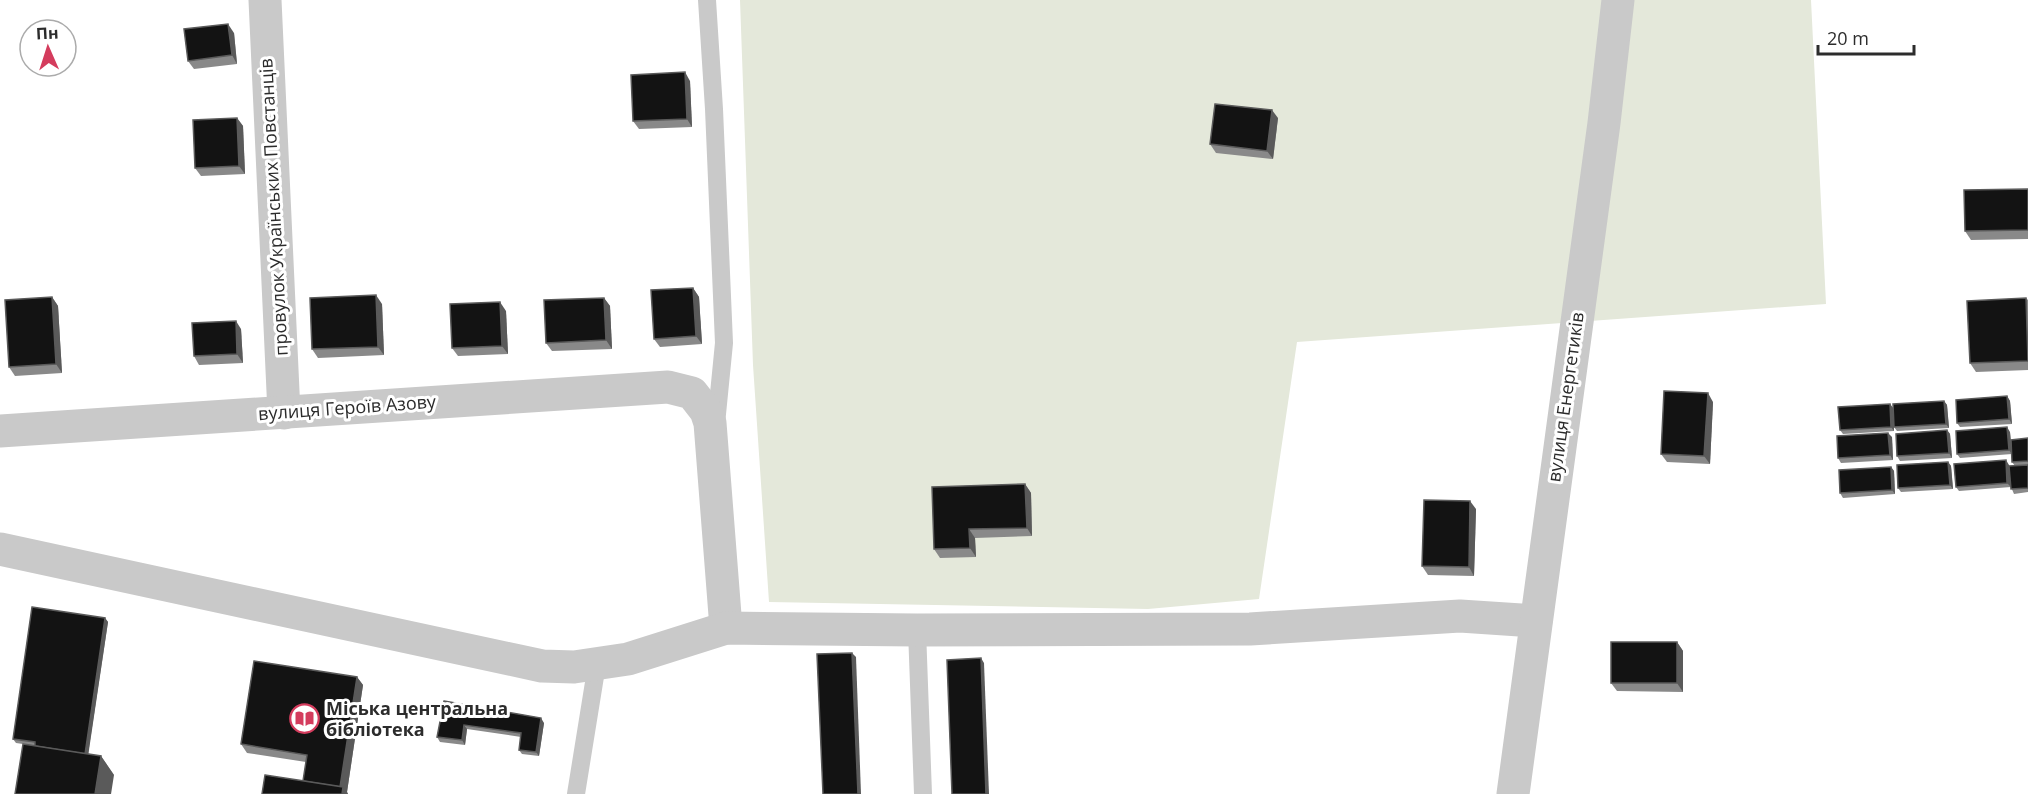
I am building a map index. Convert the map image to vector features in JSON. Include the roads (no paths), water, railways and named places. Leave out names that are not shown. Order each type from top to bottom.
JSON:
[{"type":"street","name":"провулок Українських Повстанців","points":[[266,0],[284,413]]},
{"type":"street","name":"вулиця Енергетиків","points":[[1513,794],[1604,123],[1618,0]]},
{"type":"street","name":"вулиця Героїв Азову","points":[[0,431],[668,387],[693,393],[706,411],[710,423],[713,459]]},
{"type":"street","points":[[713,459],[726,628]]},
{"type":"street","points":[[0,549],[542,666],[574,667],[628,659],[726,628],[1250,629],[1460,616],[1536,621]]},
{"type":"lane","points":[[707,0],[724,343],[713,459]]},
{"type":"lane","points":[[917,630],[923,794]]},
{"type":"lane","points":[[576,794],[597,663]]},
{"type":"place","name":"Міська центральна бібліотека","points":[[305,719]]}]
